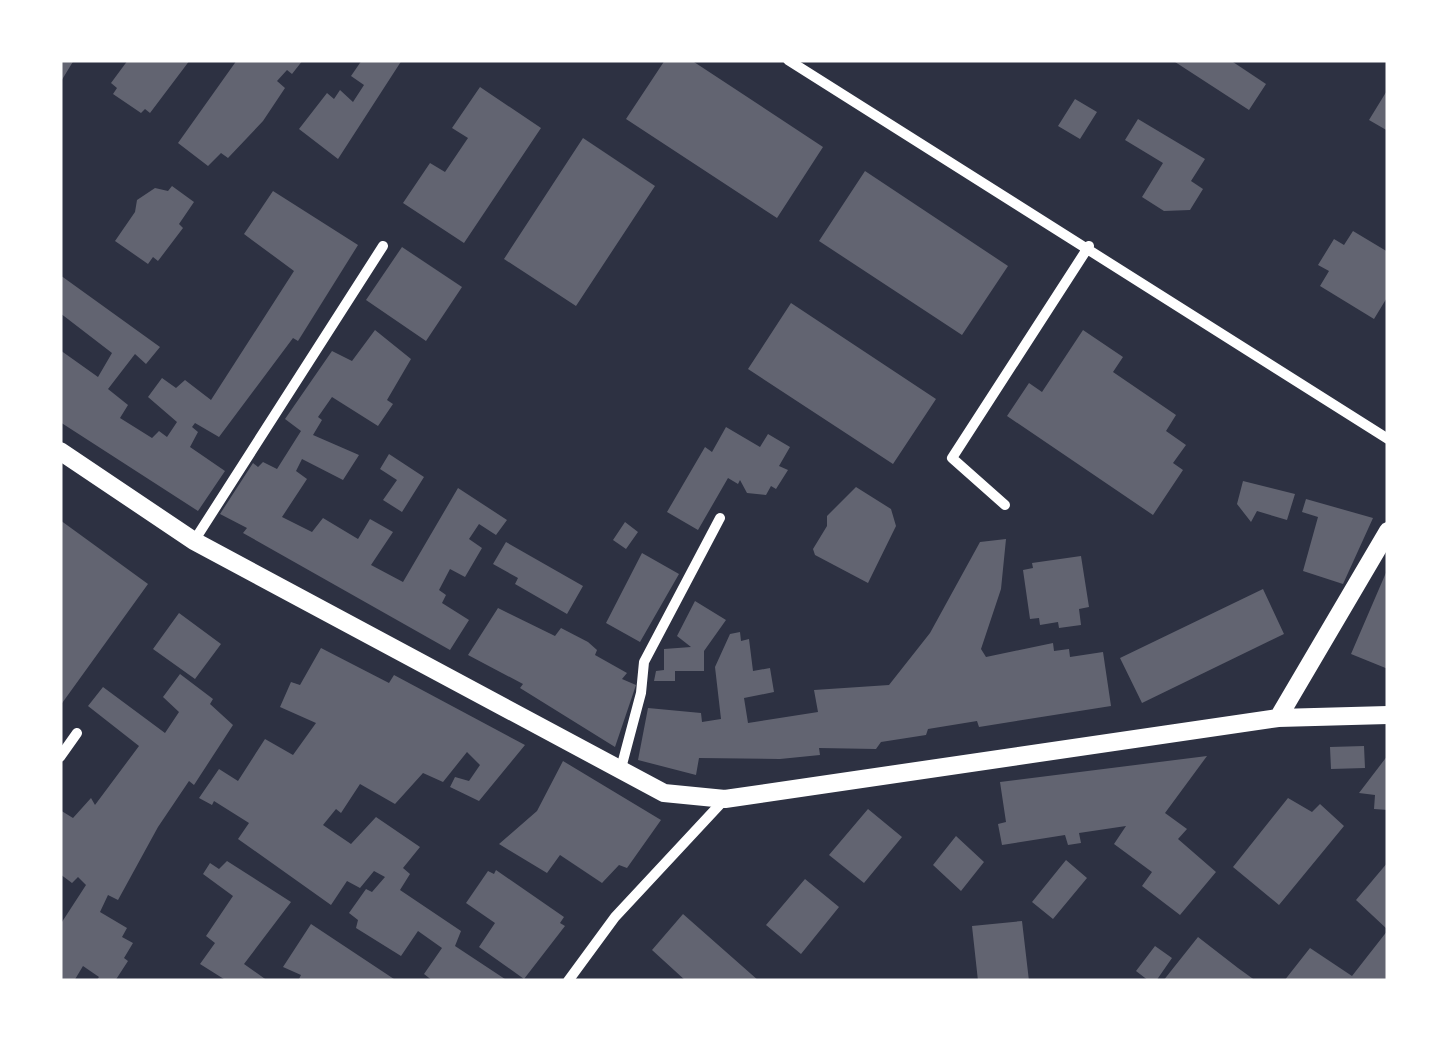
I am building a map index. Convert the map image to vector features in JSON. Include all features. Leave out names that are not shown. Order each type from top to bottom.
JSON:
[{"type":"street","points":[[788,60],[1089,246],[1388,439]]},
{"type":"street","points":[[194,541],[383,246]]},
{"type":"street","points":[[1006,505],[952,458],[1089,246]]},
{"type":"street","points":[[60,451],[194,541],[620,773],[664,793],[725,799],[1278,718],[1388,715]]},
{"type":"street","points":[[620,773],[641,693],[644,662],[720,518]]},
{"type":"street","points":[[1278,718],[1388,531]]},
{"type":"street","points":[[60,757],[77,733]]},
{"type":"street","points":[[568,981],[616,917],[725,799]]},
{"type":"building","points":[[60,60],[74,60],[60,83]]},
{"type":"building","points":[[128,60],[190,60],[150,113],[145,109],[141,113],[113,94],[117,88],[111,83]]},
{"type":"building","points":[[237,60],[303,60],[292,74],[287,70],[277,81],[285,88],[263,121],[228,158],[221,153],[208,166],[178,143]]},
{"type":"building","points":[[362,60],[402,60],[338,159],[299,129],[327,93],[334,99],[340,90],[353,102],[364,85],[351,76]]},
{"type":"building","points":[[665,60],[691,60],[823,147],[777,218],[626,119]]},
{"type":"building","points":[[1172,60],[1230,60],[1266,84],[1249,110]]},
{"type":"building","points":[[480,87],[541,128],[464,243],[403,203],[430,163],[445,172],[468,138],[452,128]]},
{"type":"building","points":[[1388,89],[1388,131],[1369,120]]},
{"type":"building","points":[[1075,99],[1097,112],[1080,139],[1058,126]]},
{"type":"building","points":[[1138,119],[1205,159],[1191,181],[1203,189],[1190,210],[1164,211],[1142,197],[1163,163],[1125,140]]},
{"type":"building","points":[[583,138],[655,186],[576,306],[504,259]]},
{"type":"building","points":[[865,171],[1008,266],[962,335],[819,241]]},
{"type":"building","points":[[172,186],[194,202],[179,224],[183,228],[158,261],[153,257],[148,264],[115,241],[135,212],[137,200],[155,188],[168,191]]},
{"type":"building","points":[[273,191],[358,245],[298,341],[293,338],[219,437],[195,423],[192,427],[198,432],[190,447],[225,471],[198,511],[60,422],[60,350],[98,377],[112,353],[60,313],[60,275],[160,347],[146,364],[135,354],[108,389],[128,405],[120,418],[152,438],[159,431],[167,437],[177,422],[148,397],[162,378],[176,388],[185,380],[211,400],[294,271],[244,234]]},
{"type":"building","points":[[1353,231],[1388,252],[1388,296],[1374,319],[1320,286],[1329,271],[1318,265],[1334,239],[1344,245]]},
{"type":"building","points":[[402,247],[462,287],[426,341],[366,300]]},
{"type":"building","points":[[791,303],[936,399],[893,464],[748,369]]},
{"type":"building","points":[[375,330],[411,359],[387,400],[393,404],[378,426],[332,397],[318,417],[322,420],[313,435],[359,455],[343,480],[302,459],[296,471],[307,479],[282,517],[312,532],[323,518],[358,539],[370,519],[393,532],[371,565],[403,582],[458,488],[507,520],[496,535],[479,524],[469,539],[482,548],[465,577],[450,569],[439,590],[446,595],[442,603],[469,620],[450,650],[243,533],[247,528],[220,514],[253,463],[258,467],[263,462],[277,469],[301,431],[285,419],[332,351],[352,361]]},
{"type":"building","points":[[1083,330],[1123,357],[1113,372],[1176,415],[1166,431],[1186,445],[1173,463],[1183,470],[1153,515],[1007,416],[1029,383],[1042,392]]},
{"type":"building","points":[[726,427],[760,447],[768,434],[790,447],[779,466],[788,470],[776,489],[771,486],[766,495],[747,493],[740,480],[738,484],[728,478],[698,530],[667,512],[705,447],[712,452]]},
{"type":"building","points":[[389,454],[424,477],[402,512],[383,500],[397,480],[380,469]]},
{"type":"building","points":[[1243,481],[1295,494],[1287,520],[1257,511],[1251,522],[1237,504]]},
{"type":"building","points":[[856,487],[891,509],[896,526],[868,583],[815,555],[813,549],[827,526],[827,516]]},
{"type":"building","points":[[1306,499],[1373,518],[1343,584],[1303,571],[1318,517],[1302,512]]},
{"type":"building","points":[[60,520],[148,584],[60,706],[62,602]]},
{"type":"building","points":[[625,522],[638,532],[626,549],[613,540]]},
{"type":"building","points":[[1006,539],[1001,589],[981,649],[986,657],[1053,643],[1054,651],[1069,649],[1070,657],[1103,652],[1111,706],[979,727],[977,721],[928,729],[926,735],[881,742],[876,749],[819,748],[820,755],[780,759],[699,758],[696,775],[638,760],[648,708],[701,713],[702,722],[721,719],[715,667],[730,634],[740,632],[741,641],[749,639],[753,671],[770,668],[774,692],[744,698],[748,723],[818,712],[814,690],[889,685],[930,633],[980,542]]},
{"type":"building","points":[[506,542],[583,586],[567,614],[515,584],[518,578],[493,564]]},
{"type":"building","points":[[642,553],[679,574],[640,642],[606,623]]},
{"type":"building","points":[[1081,556],[1089,607],[1079,609],[1081,625],[1059,628],[1058,622],[1040,625],[1039,618],[1030,619],[1023,570],[1033,568],[1032,563]]},
{"type":"building","points":[[1388,568],[1386,636],[1388,669],[1351,654]]},
{"type":"building","points":[[1263,589],[1284,634],[1142,703],[1120,658]]},
{"type":"building","points":[[695,601],[726,620],[704,651],[704,671],[675,671],[675,681],[654,681],[656,671],[664,670],[664,649],[691,647],[677,636]]},
{"type":"building","points":[[498,608],[555,636],[561,628],[588,642],[597,650],[595,655],[627,673],[622,679],[636,685],[615,747],[520,688],[523,684],[468,655]]},
{"type":"building","points":[[179,613],[221,644],[195,679],[153,649]]},
{"type":"building","points":[[321,648],[389,683],[394,675],[525,745],[479,801],[450,787],[455,777],[469,781],[480,765],[467,752],[443,782],[423,773],[395,804],[360,784],[341,813],[336,809],[323,825],[351,844],[376,817],[420,847],[403,868],[410,874],[400,890],[461,931],[455,946],[508,981],[433,981],[424,974],[442,948],[418,931],[401,956],[356,928],[358,920],[349,913],[366,889],[372,892],[385,877],[374,871],[360,888],[347,881],[331,905],[238,839],[249,823],[214,801],[212,805],[199,798],[219,769],[238,781],[265,739],[293,755],[316,723],[280,707],[291,682],[300,685]]},
{"type":"building","points":[[180,674],[213,699],[210,704],[233,725],[194,785],[189,781],[158,827],[118,900],[108,895],[100,912],[127,928],[122,937],[133,943],[124,958],[128,961],[115,981],[96,981],[99,977],[83,966],[74,981],[60,981],[60,925],[86,885],[78,877],[72,883],[60,874],[60,810],[73,818],[91,798],[95,805],[139,746],[88,706],[103,687],[165,733],[179,712],[163,697]]},
{"type":"building","points":[[1364,746],[1365,768],[1331,769],[1330,747]]},
{"type":"building","points":[[1388,755],[1388,810],[1374,809],[1375,795],[1359,793]]},
{"type":"building","points":[[1207,756],[1165,813],[1187,829],[1178,839],[1216,872],[1180,915],[1142,886],[1152,872],[1114,844],[1126,826],[1079,833],[1081,843],[1068,845],[1065,835],[1002,845],[998,824],[1006,822],[1000,782]]},
{"type":"building","points":[[563,761],[661,820],[627,868],[619,865],[602,883],[560,855],[547,873],[499,844],[537,811]]},
{"type":"building","points":[[1288,798],[1312,812],[1320,804],[1344,826],[1279,905],[1233,867]]},
{"type":"building","points":[[868,809],[902,837],[864,883],[829,855]]},
{"type":"building","points":[[956,836],[984,862],[961,891],[933,865]]},
{"type":"building","points":[[1066,860],[1087,878],[1053,919],[1032,902]]},
{"type":"building","points":[[227,861],[291,902],[244,964],[268,981],[227,981],[200,964],[215,943],[206,936],[233,896],[203,874],[210,863],[219,869]]},
{"type":"building","points":[[1388,862],[1388,930],[1356,900]]},
{"type":"building","points":[[496,870],[564,917],[560,923],[565,926],[524,979],[479,947],[495,923],[466,903],[488,871],[494,874]]},
{"type":"building","points":[[805,879],[839,907],[801,954],[766,925]]},
{"type":"building","points":[[683,914],[759,981],[686,981],[652,950]]},
{"type":"building","points":[[1022,921],[1029,981],[978,981],[972,926]]},
{"type":"building","points":[[311,924],[397,981],[298,981],[301,975],[283,967]]},
{"type":"building","points":[[1388,930],[1388,981],[1284,981],[1310,948],[1352,976]]},
{"type":"building","points":[[1198,937],[1238,968],[1256,981],[1163,981]]},
{"type":"building","points":[[1155,946],[1172,958],[1156,981],[1149,981],[1136,971]]}]
